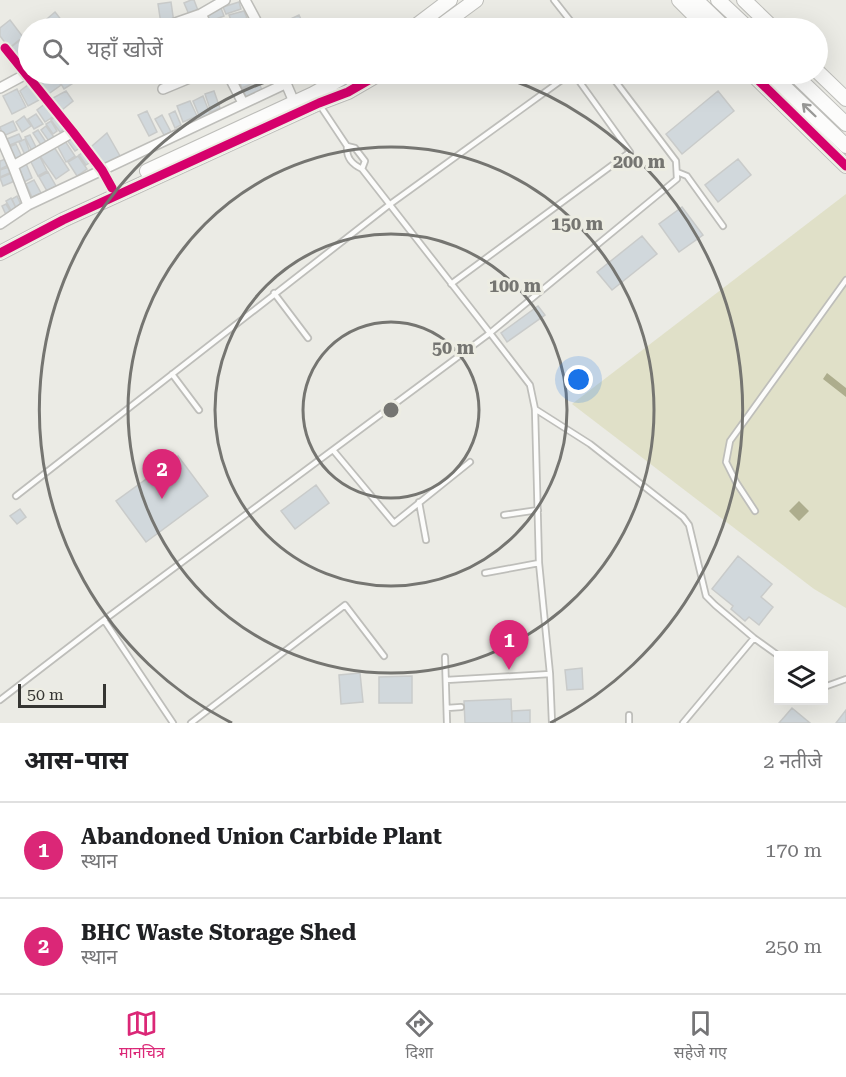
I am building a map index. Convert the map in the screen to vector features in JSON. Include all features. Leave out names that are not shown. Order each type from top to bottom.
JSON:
[{"type":"street","points":[[190,18],[225,0]]},
{"type":"street","points":[[245,0],[255,18]]},
{"type":"street","points":[[426,18],[450,0]]},
{"type":"street","points":[[452,18],[476,0]]},
{"type":"street","points":[[679,0],[697,18]]},
{"type":"street","points":[[696,0],[715,18]]},
{"type":"street","points":[[718,0],[737,18]]},
{"type":"street","points":[[744,0],[763,18]]},
{"type":"street","points":[[201,14],[203,18]]},
{"type":"street","points":[[5,48],[18,63]]},
{"type":"street","points":[[0,88],[18,79]]},
{"type":"street","points":[[828,82],[846,99]]},
{"type":"street","points":[[36,84],[102,170],[112,188]]},
{"type":"street","points":[[163,89],[175,84]]},
{"type":"street","points":[[233,84],[243,104]]},
{"type":"street","points":[[0,224],[28,205],[285,84]]},
{"type":"street","points":[[287,84],[294,102]]},
{"type":"street","points":[[0,254],[63,219],[316,98],[335,84]]},
{"type":"street","points":[[0,244],[76,204],[294,102],[348,92],[362,84]]},
{"type":"street","points":[[762,84],[846,165]]},
{"type":"street","points":[[781,84],[846,146]]},
{"type":"street","points":[[804,84],[846,124]]},
{"type":"street","points":[[14,166],[73,132]]},
{"type":"street","points":[[0,136],[28,205]]},
{"type":"lane","points":[[554,0],[568,18]]},
{"type":"lane","points":[[16,496],[389,204],[558,84]]},
{"type":"lane","points":[[451,284],[630,152],[579,84]]},
{"type":"lane","points":[[0,700],[490,333],[677,179],[676,161],[618,84]]},
{"type":"lane","points":[[316,98],[347,146],[347,154],[354,165],[362,169],[530,385],[535,409],[540,562],[552,723]]},
{"type":"lane","points":[[347,146],[355,148],[364,161],[362,169]]},
{"type":"lane","points":[[676,172],[687,176],[723,226]]},
{"type":"lane","points":[[755,511],[726,462],[730,441],[846,280]]},
{"type":"lane","points":[[274,294],[308,338]]},
{"type":"lane","points":[[172,374],[199,410]]},
{"type":"lane","points":[[535,409],[590,444],[683,518],[689,525],[706,596],[774,652]]},
{"type":"lane","points":[[333,450],[394,523],[470,462]]},
{"type":"lane","points":[[419,502],[426,540]]},
{"type":"lane","points":[[504,515],[538,510]]},
{"type":"lane","points":[[485,573],[540,562]]},
{"type":"lane","points":[[191,723],[345,605],[384,656]]},
{"type":"lane","points":[[104,620],[173,723]]},
{"type":"lane","points":[[683,723],[754,638]]},
{"type":"lane","points":[[445,657],[447,723]]},
{"type":"lane","points":[[446,680],[550,674]]},
{"type":"lane","points":[[828,686],[846,679]]},
{"type":"lane","points":[[447,708],[462,707]]},
{"type":"lane","points":[[628,715],[629,723]]},
{"type":"shaded area","points":[[846,194],[846,608],[814,589],[572,404]]},
{"type":"shaded area","points":[[827,373],[846,388],[846,397],[823,379]]},
{"type":"shaded area","points":[[799,501],[809,511],[799,521],[789,511]]},
{"type":"building","points":[[194,0],[199,13],[190,17],[184,3]]},
{"type":"building","points":[[171,2],[173,18],[160,18],[158,4]]},
{"type":"building","points":[[239,2],[241,9],[226,14],[223,7]]},
{"type":"building","points":[[221,8],[224,16],[207,18],[205,13]]},
{"type":"building","points":[[244,11],[247,18],[230,18],[229,15]]},
{"type":"building","points":[[55,12],[60,18],[48,18]]},
{"type":"building","points":[[10,20],[18,30],[18,41],[9,48],[0,36],[0,28]]},
{"type":"building","points":[[18,42],[18,58],[10,48]]},
{"type":"building","points":[[33,84],[41,99],[28,106],[20,91]]},
{"type":"building","points":[[40,84],[60,84],[61,85],[47,95]]},
{"type":"building","points":[[61,84],[72,84],[64,89]]},
{"type":"building","points":[[259,84],[262,90],[246,97],[243,89]]},
{"type":"building","points":[[17,89],[26,107],[12,114],[3,96]]},
{"type":"building","points":[[66,91],[73,101],[62,110],[53,98]]},
{"type":"building","points":[[214,91],[220,108],[211,112],[205,94]]},
{"type":"building","points":[[718,91],[734,111],[682,154],[666,134]]},
{"type":"building","points":[[203,96],[210,114],[200,118],[193,101]]},
{"type":"building","points":[[190,101],[197,116],[183,122],[177,106]]},
{"type":"building","points":[[46,103],[54,116],[45,122],[37,110]]},
{"type":"building","points":[[147,111],[157,132],[149,136],[138,115]]},
{"type":"building","points":[[175,111],[181,125],[175,128],[169,114]]},
{"type":"building","points":[[36,114],[43,124],[34,129],[28,119]]},
{"type":"building","points":[[58,115],[67,127],[60,132],[51,120]]},
{"type":"building","points":[[162,115],[171,132],[164,135],[155,119]]},
{"type":"building","points":[[24,116],[31,126],[22,132],[16,122]]},
{"type":"building","points":[[13,121],[17,130],[3,136],[0,127]]},
{"type":"building","points":[[51,121],[57,131],[53,134],[46,124]]},
{"type":"building","points":[[46,126],[56,140],[51,144],[41,130]]},
{"type":"building","points":[[38,130],[48,145],[43,148],[33,133]]},
{"type":"building","points":[[107,133],[120,156],[101,167],[91,147]]},
{"type":"building","points":[[19,134],[22,140],[10,145],[7,139]]},
{"type":"building","points":[[30,135],[37,149],[32,151],[25,137]]},
{"type":"building","points":[[72,137],[80,148],[75,151],[67,140]]},
{"type":"building","points":[[25,139],[31,155],[26,157],[19,142]]},
{"type":"building","points":[[65,141],[75,156],[66,162],[57,145]]},
{"type":"building","points":[[16,144],[23,159],[16,162],[9,147]]},
{"type":"building","points":[[54,147],[69,170],[56,179],[40,156]]},
{"type":"building","points":[[85,151],[92,161],[86,165],[79,155]]},
{"type":"building","points":[[39,155],[47,171],[38,176],[30,160]]},
{"type":"building","points":[[78,156],[87,169],[77,176],[68,162]]},
{"type":"building","points":[[9,158],[11,164],[0,169],[0,161]]},
{"type":"building","points":[[738,159],[751,175],[718,202],[705,185]]},
{"type":"building","points":[[25,161],[32,178],[24,182],[16,165]]},
{"type":"building","points":[[12,166],[14,171],[0,177],[0,170]]},
{"type":"building","points":[[14,172],[17,180],[3,186],[0,178]]},
{"type":"building","points":[[48,172],[56,186],[47,191],[39,177]]},
{"type":"building","points":[[34,180],[41,193],[32,197],[26,184]]},
{"type":"building","points":[[17,196],[22,207],[17,210],[12,199]]},
{"type":"building","points":[[11,198],[17,210],[12,212],[6,201]]},
{"type":"building","points":[[6,204],[12,214],[7,217],[2,206]]},
{"type":"building","points":[[682,207],[703,235],[679,252],[659,224]]},
{"type":"building","points":[[642,236],[657,254],[612,290],[597,272]]},
{"type":"building","points":[[538,306],[545,315],[507,342],[501,333]]},
{"type":"building","points":[[178,456],[208,496],[146,542],[116,501]]},
{"type":"building","points":[[316,485],[329,503],[295,529],[281,511]]},
{"type":"building","points":[[20,509],[26,517],[17,524],[10,516]]},
{"type":"building","points":[[738,556],[772,584],[761,597],[773,607],[759,625],[749,617],[745,621],[731,609],[733,606],[712,589]]},
{"type":"building","points":[[582,668],[583,689],[567,690],[565,670]]},
{"type":"building","points":[[360,673],[363,702],[341,704],[339,675]]},
{"type":"building","points":[[412,676],[412,703],[379,703],[379,677]]},
{"type":"building","points":[[511,699],[512,723],[465,723],[464,701]]},
{"type":"building","points":[[792,708],[810,723],[779,723]]},
{"type":"building","points":[[530,710],[530,723],[512,723],[512,711]]},
{"type":"building","points":[[846,710],[846,723],[836,723]]},
{"type":"cycle path","points":[[5,48],[18,64]]},
{"type":"cycle path","points":[[34,84],[102,170],[112,188]]},
{"type":"cycle path","points":[[0,253],[63,220],[362,84]]},
{"type":"cycle path","points":[[762,84],[846,166]]},
{"type":"place","name":"BHC Waste Storage Shed","points":[[162,499]]},
{"type":"place","name":"Abandoned Union Carbide Plant","points":[[509,670]]}]
